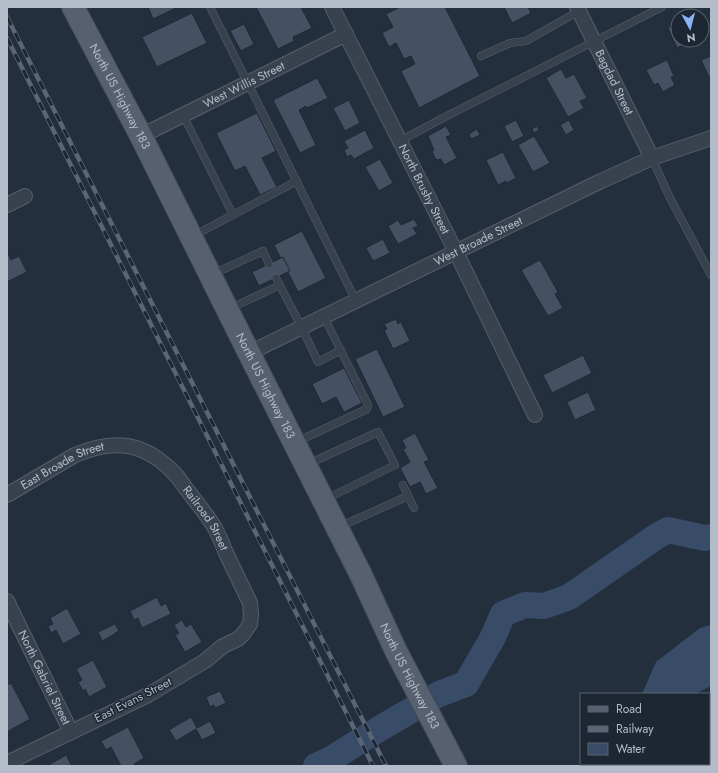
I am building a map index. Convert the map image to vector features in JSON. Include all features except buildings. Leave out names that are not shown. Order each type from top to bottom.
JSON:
[{"type":"main road","name":"North US Highway 183","points":[[73,7],[192,237],[361,576],[396,650],[456,766]]},
{"type":"street","name":"North Brushy Street","points":[[332,7],[456,252],[535,415]]},
{"type":"street","name":"Bagdad Street","points":[[578,9],[652,158]]},
{"type":"street","name":"West Willis Street","points":[[141,136],[346,34]]},
{"type":"street","name":"West Broade Street","points":[[249,353],[599,182],[652,158],[711,138]]},
{"type":"street","points":[[7,205],[25,196]]},
{"type":"street","name":"East Broade Street","points":[[7,496],[75,454],[104,446],[121,444]]},
{"type":"street","name":"Railroad Street","points":[[121,444],[133,446],[156,457],[180,479],[198,504],[215,529],[250,603],[250,624]]},
{"type":"street","name":"North Gabriel Street","points":[[7,601],[71,732]]},
{"type":"street","name":"East Evans Street","points":[[7,763],[148,694],[205,661],[223,646],[238,639],[250,624]]},
{"type":"lane","points":[[210,7],[356,301]]},
{"type":"lane","points":[[400,141],[662,7]]},
{"type":"lane","points":[[481,56],[510,43],[526,41],[578,9]]},
{"type":"lane","points":[[183,115],[233,215]]},
{"type":"lane","points":[[652,158],[669,196],[711,274]]},
{"type":"lane","points":[[192,237],[297,181]]},
{"type":"lane","points":[[211,275],[263,251],[269,264]]},
{"type":"lane","points":[[276,278],[318,362],[341,350]]},
{"type":"lane","points":[[228,310],[280,285]]},
{"type":"lane","points":[[294,443],[367,409],[368,405],[324,317]]},
{"type":"lane","points":[[306,465],[378,432],[395,465],[323,500]]},
{"type":"lane","points":[[403,485],[414,508]]},
{"type":"lane","points":[[337,528],[408,496]]},
{"type":"water","points":[[711,625],[711,686],[697,693],[642,693],[656,662],[700,628]]},
{"type":"waterway","points":[[316,766],[331,759],[439,694],[466,684],[493,637],[503,614],[525,605],[544,606],[569,597],[668,530],[705,538],[711,537]]},
{"type":"railway","points":[[7,17],[386,766]]},
{"type":"railway","points":[[7,38],[373,766]]}]
